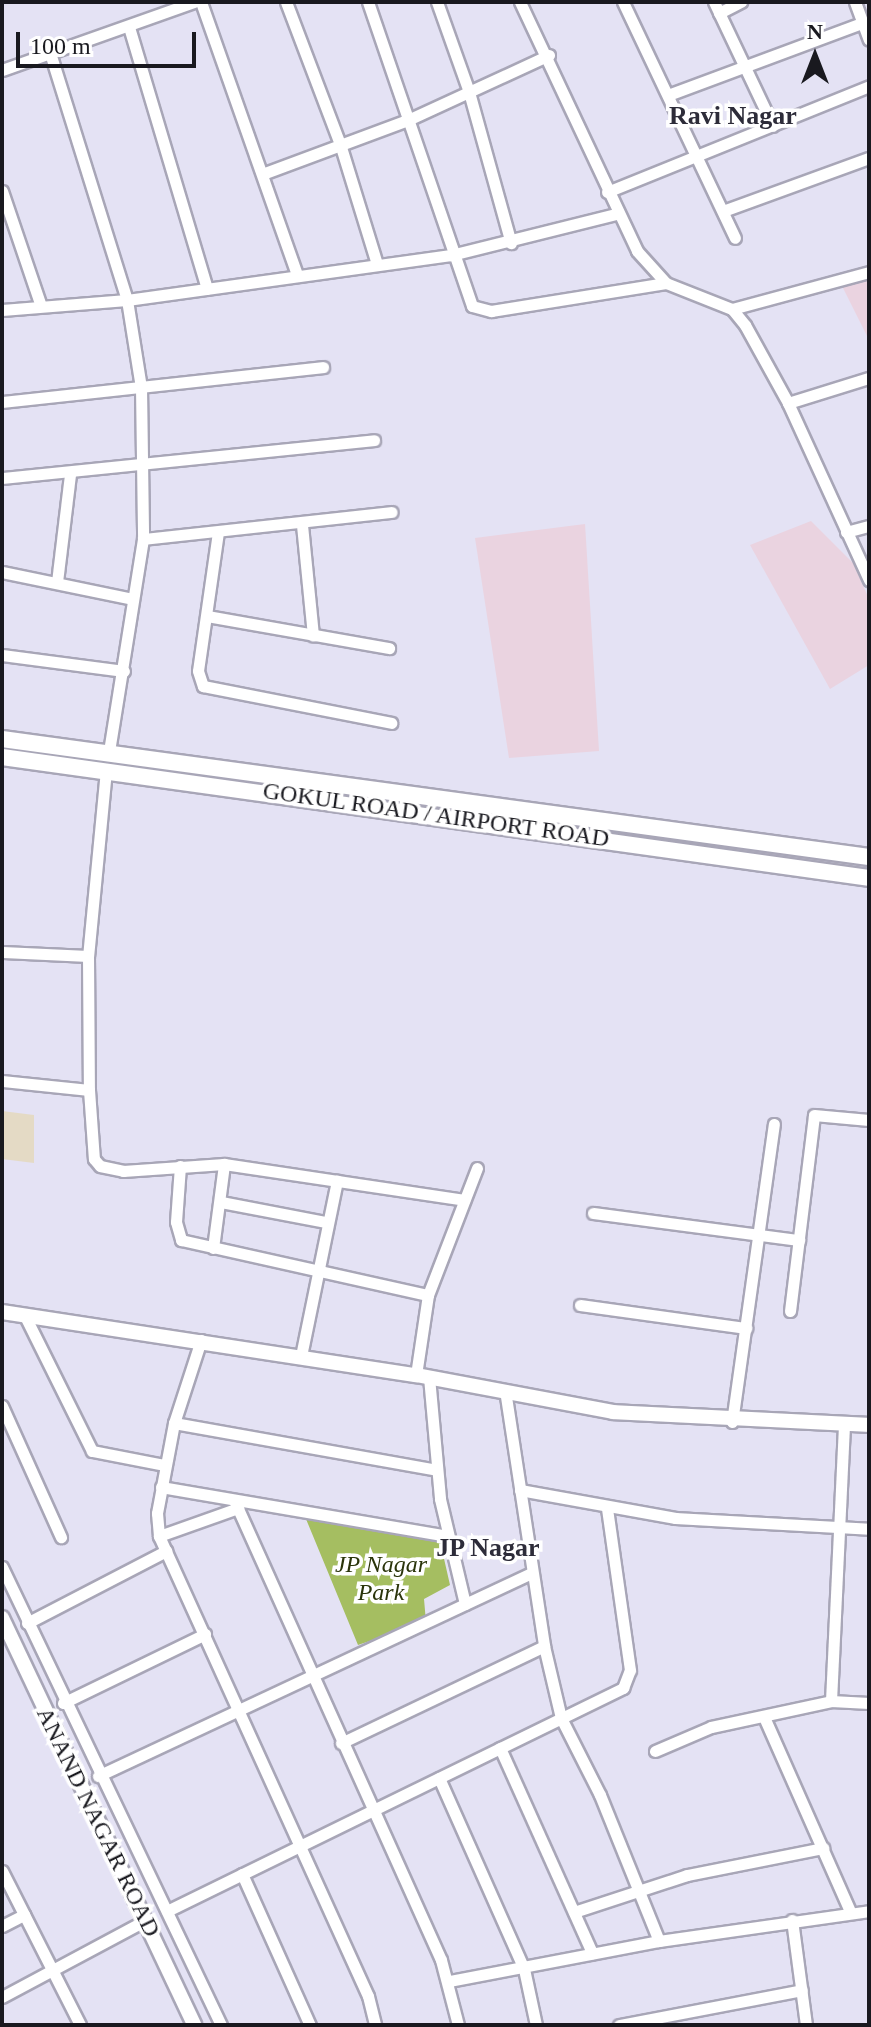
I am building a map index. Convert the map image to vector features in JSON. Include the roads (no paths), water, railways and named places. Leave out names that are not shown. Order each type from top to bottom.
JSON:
[{"type":"main road","name":"GOKUL ROAD / AIRPORT ROAD","points":[[2,739],[109,751],[869,857]]},
{"type":"main road","name":"GOKUL ROAD / AIRPORT ROAD","points":[[2,757],[869,878]]},
{"type":"street","points":[[2,70],[51,56],[194,2]]},
{"type":"street","points":[[201,2],[265,173],[297,274]]},
{"type":"street","points":[[286,2],[341,147],[377,264]]},
{"type":"street","points":[[368,2],[410,119],[451,255],[477,310],[666,283]]},
{"type":"street","points":[[437,2],[469,92],[511,243]]},
{"type":"street","points":[[520,2],[549,55],[616,214],[650,270],[666,283],[732,309],[869,272]]},
{"type":"street","points":[[623,2],[735,238]]},
{"type":"street","points":[[741,2],[716,7],[773,126]]},
{"type":"street","points":[[855,2],[869,39]]},
{"type":"street","points":[[668,95],[747,70],[862,23]]},
{"type":"street","points":[[129,27],[207,289]]},
{"type":"street","points":[[265,173],[410,119],[549,55]]},
{"type":"street","points":[[51,56],[127,300],[141,387],[145,465],[143,539],[109,751]]},
{"type":"street","points":[[607,192],[869,86]]},
{"type":"street","points":[[723,211],[869,158]]},
{"type":"street","points":[[2,191],[41,306]]},
{"type":"street","points":[[2,310],[127,300],[451,255],[511,243],[616,214]]},
{"type":"street","points":[[732,309],[788,403],[869,580]]},
{"type":"street","points":[[2,402],[323,367]]},
{"type":"street","points":[[788,403],[869,378]]},
{"type":"street","points":[[2,478],[70,475],[374,440]]},
{"type":"street","points":[[57,582],[70,475]]},
{"type":"street","points":[[143,539],[302,525],[392,512]]},
{"type":"street","points":[[302,525],[313,635]]},
{"type":"street","points":[[846,532],[869,526]]},
{"type":"street","points":[[218,532],[198,671],[203,686],[391,723]]},
{"type":"street","points":[[2,572],[132,599]]},
{"type":"street","points":[[207,616],[389,648]]},
{"type":"street","points":[[2,655],[124,671]]},
{"type":"street","points":[[106,770],[88,956],[89,1090],[94,1159],[100,1166],[123,1171],[224,1164],[464,1200]]},
{"type":"street","points":[[2,952],[88,956]]},
{"type":"street","points":[[2,1081],[89,1090]]},
{"type":"street","points":[[790,1311],[814,1115],[869,1120]]},
{"type":"street","points":[[732,1422],[774,1124]]},
{"type":"street","points":[[213,1248],[224,1164]]},
{"type":"street","points":[[180,1166],[177,1234],[190,1245],[316,1267],[428,1295]]},
{"type":"street","points":[[465,1604],[448,1536],[422,1376],[428,1295],[477,1168]]},
{"type":"street","points":[[301,1356],[316,1267],[337,1181]]},
{"type":"street","points":[[221,1202],[326,1222]]},
{"type":"street","points":[[593,1213],[799,1240]]},
{"type":"street","points":[[580,1305],[746,1328]]},
{"type":"street","points":[[2,1312],[301,1356],[505,1390],[613,1412],[732,1422],[869,1425]]},
{"type":"street","points":[[24,1314],[92,1451],[165,1465]]},
{"type":"street","points":[[201,1340],[174,1423],[161,1487],[159,1536],[368,1996],[375,2025]]},
{"type":"street","points":[[505,1390],[544,1646],[561,1718],[640,1887],[659,1941]]},
{"type":"street","points":[[2,1406],[61,1537]]},
{"type":"street","points":[[174,1423],[437,1470]]},
{"type":"street","points":[[831,1701],[844,1423]]},
{"type":"street","points":[[161,1487],[237,1505],[448,1536]]},
{"type":"street","points":[[520,1490],[607,1509],[869,1529]]},
{"type":"street","points":[[159,1536],[237,1505]]},
{"type":"street","points":[[237,1505],[449,1981],[458,2025]]},
{"type":"street","points":[[167,1911],[299,1844],[616,1693],[630,1670],[607,1509]]},
{"type":"street","points":[[27,1623],[166,1551]]},
{"type":"street","points":[[2,1567],[63,1703],[221,2025]]},
{"type":"street","points":[[98,1776],[532,1573]]},
{"type":"street","name":"ANAND NAGAR ROAD","points":[[2,1618],[78,1789],[146,1920],[194,2025]]},
{"type":"street","points":[[63,1703],[205,1634]]},
{"type":"street","points":[[341,1743],[544,1646]]},
{"type":"street","points":[[655,1751],[711,1727],[831,1701],[869,1703]]},
{"type":"street","points":[[764,1717],[851,1913]]},
{"type":"street","points":[[500,1748],[592,1953]]},
{"type":"street","points":[[439,1778],[524,1969],[536,2025]]},
{"type":"street","points":[[574,1912],[640,1887],[823,1848]]},
{"type":"street","points":[[2,1871],[78,2022],[64,2025]]},
{"type":"street","points":[[242,1874],[310,2025]]},
{"type":"street","points":[[449,1981],[659,1941],[869,1911]]},
{"type":"street","points":[[2,1926],[24,1915]]},
{"type":"street","points":[[2,1997],[146,1920]]},
{"type":"street","points":[[792,1920],[806,2025]]},
{"type":"street","points":[[619,2025],[802,1990]]},
{"type":"district","name":"Ravi Nagar","points":[[733,116]]},
{"type":"district","name":"JP Nagar","points":[[488,1548]]},
{"type":"park label","name":"JP Nagar Park","points":[[381,1579]]}]
